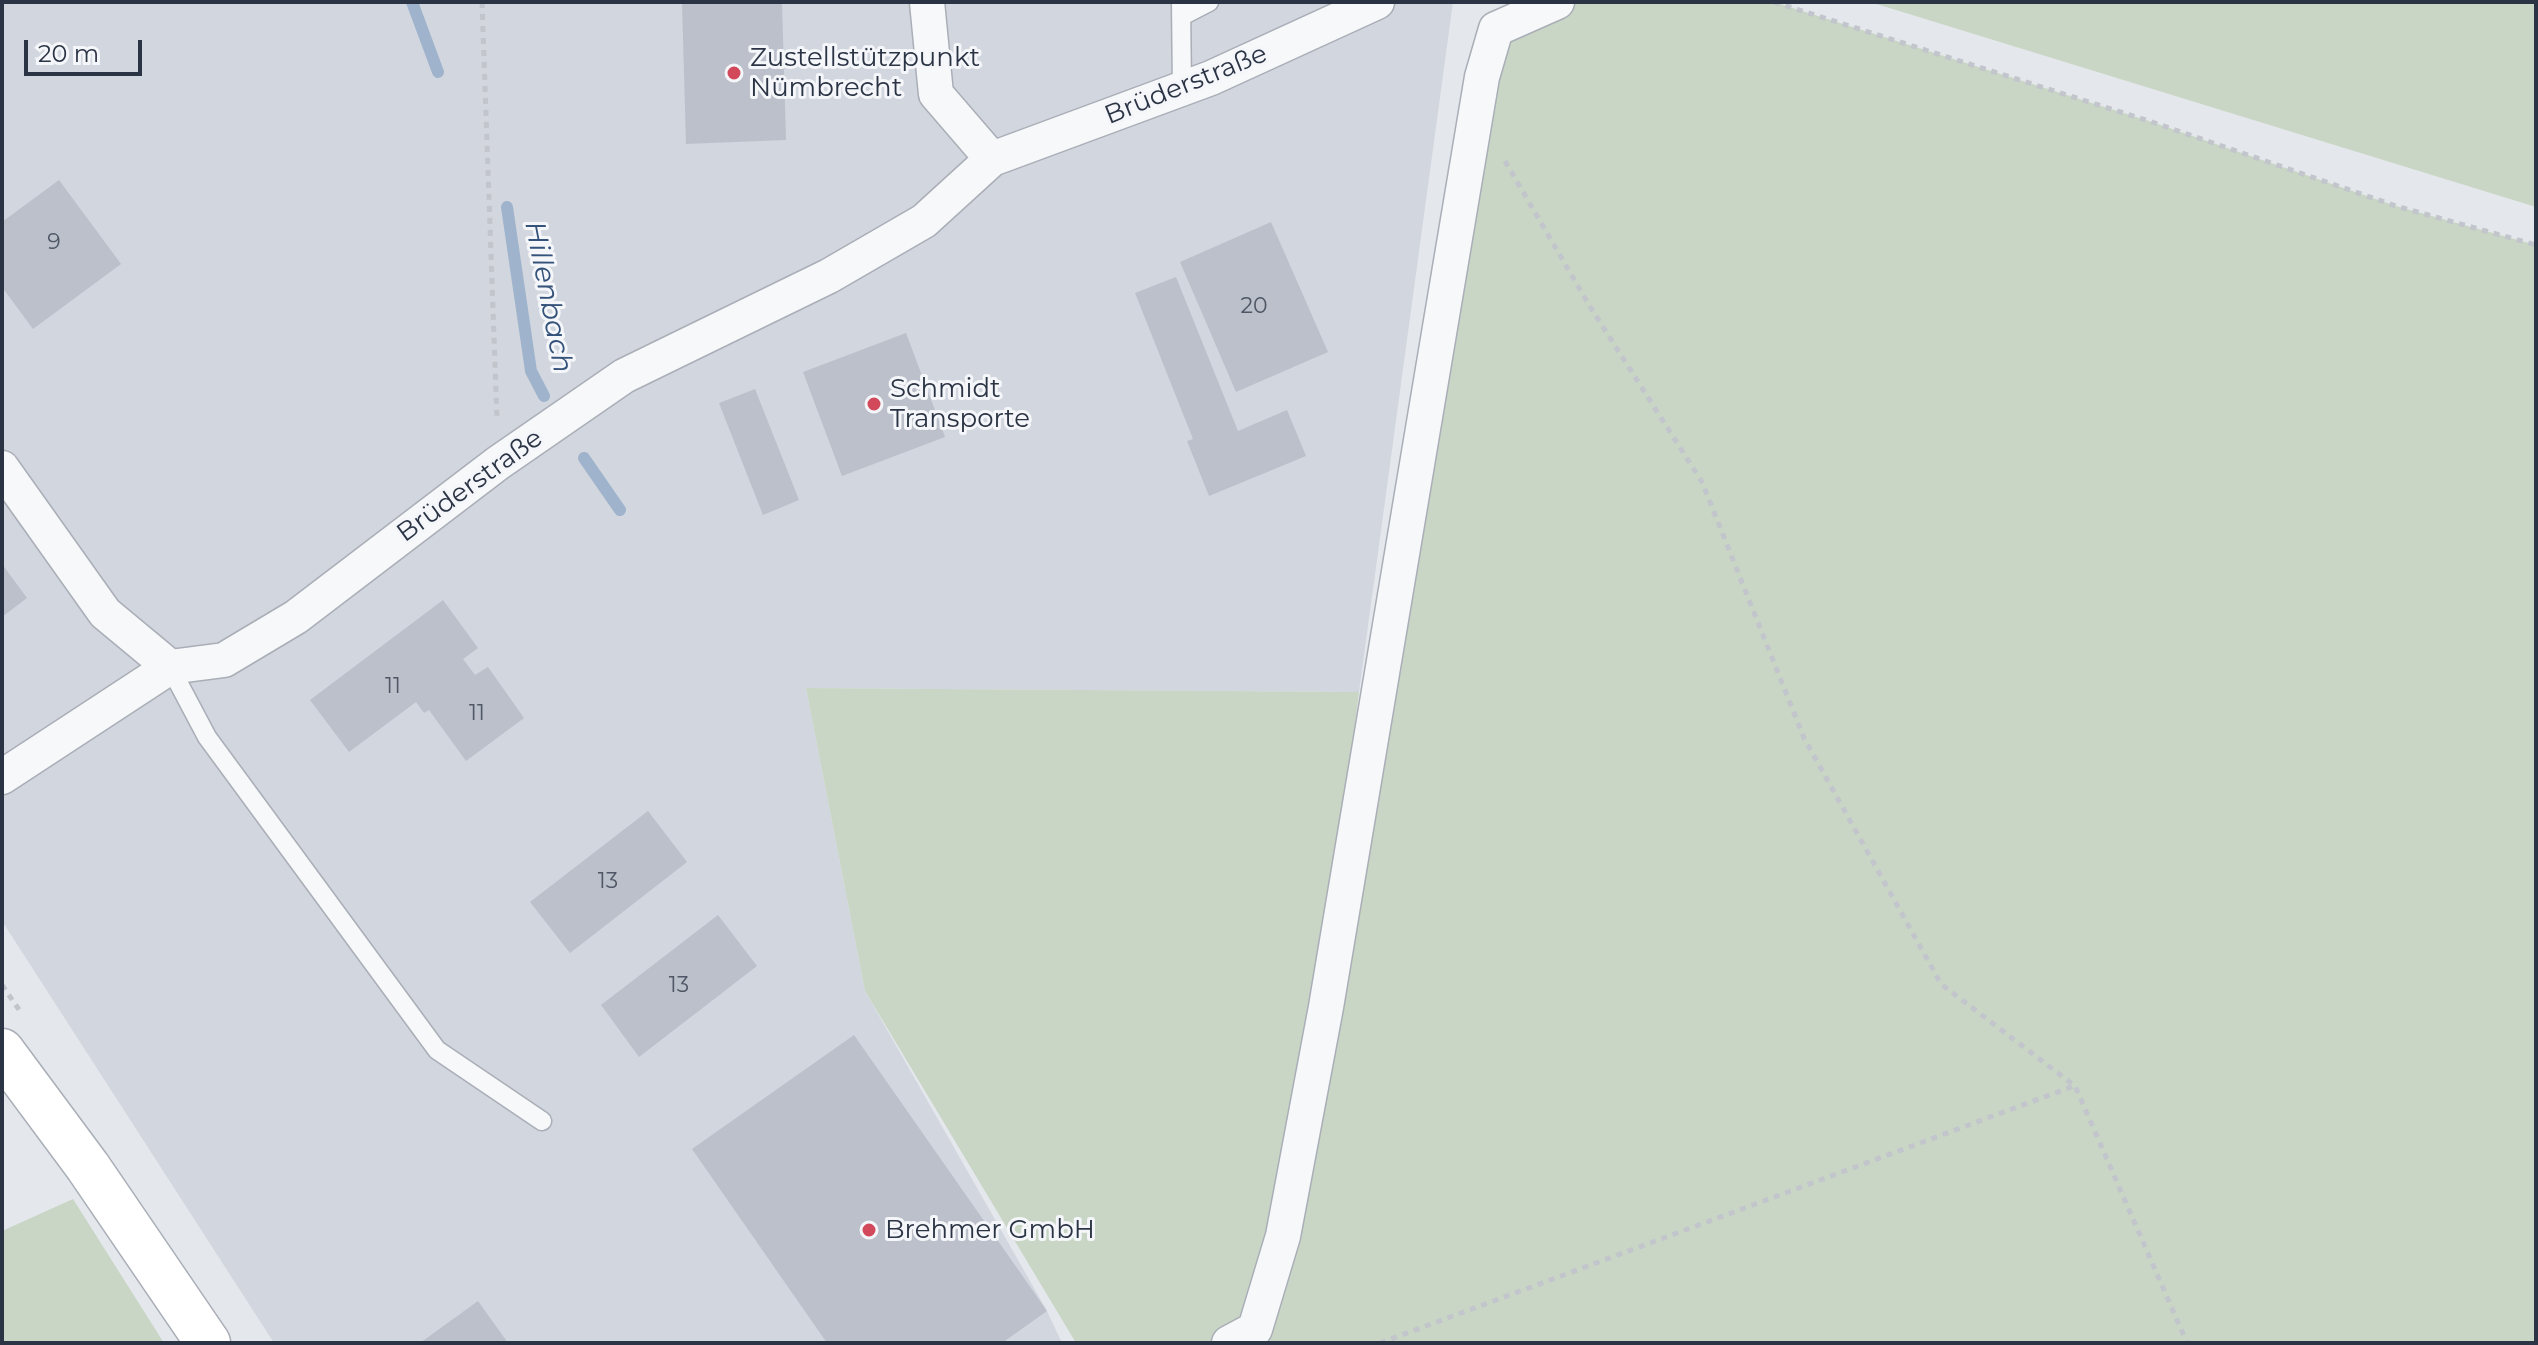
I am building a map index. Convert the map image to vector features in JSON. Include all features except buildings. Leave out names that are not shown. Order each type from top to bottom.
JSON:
[{"type":"main road","points":[[2,1051],[88,1167],[208,1343]]},
{"type":"street","points":[[927,2],[936,94],[992,159]]},
{"type":"street","name":"Brüderstraße","points":[[170,667],[224,660],[296,617],[498,463],[624,376],[829,276],[924,221],[992,159],[1182,90],[1377,2]]},
{"type":"street","points":[[1229,1343],[1255,1329],[1283,1236],[1326,1007],[1482,77],[1496,29],[1557,2]]},
{"type":"street","points":[[2,468],[105,613],[170,667],[2,777]]},
{"type":"lane","points":[[1182,90],[1181,9],[1209,2]]},
{"type":"lane","points":[[170,667],[207,737],[437,1050],[542,1121]]},
{"type":"path","points":[[482,2],[498,463]]},
{"type":"path","points":[[1774,2],[2152,122],[2396,206],[2536,245]]},
{"type":"path","points":[[1503,157],[1589,305],[1702,482],[1804,738],[1941,984],[2075,1086],[2187,1343]]},
{"type":"path","points":[[1380,1343],[2075,1086]]},
{"type":"shaded area","points":[[2,2],[1453,2],[1359,692],[806,688],[865,991],[1047,1311],[1062,1343],[274,1343],[2,921]]},
{"type":"green space","points":[[1557,2],[1774,2],[2152,122],[2396,206],[2536,245],[2536,1343],[1076,1343],[865,991],[806,688],[1359,692],[1334,894],[1496,29]]},
{"type":"green space","points":[[1870,2],[2536,2],[2536,207]]},
{"type":"green space","points":[[73,1199],[164,1343],[2,1343],[2,1231]]},
{"type":"waterway","name":"Hillenbach","points":[[412,2],[438,72]]},
{"type":"waterway","name":"Hillenbach","points":[[507,207],[531,371],[544,396]]},
{"type":"waterway","name":"Hillenbach","points":[[584,458],[620,510]]},
{"type":"place","name":"Zustellstützpunkt Nümbrecht","points":[[734,73]]},
{"type":"place","name":"Schmidt Transporte","points":[[874,404]]},
{"type":"place","name":"Brehmer GmbH","points":[[869,1230]]}]
